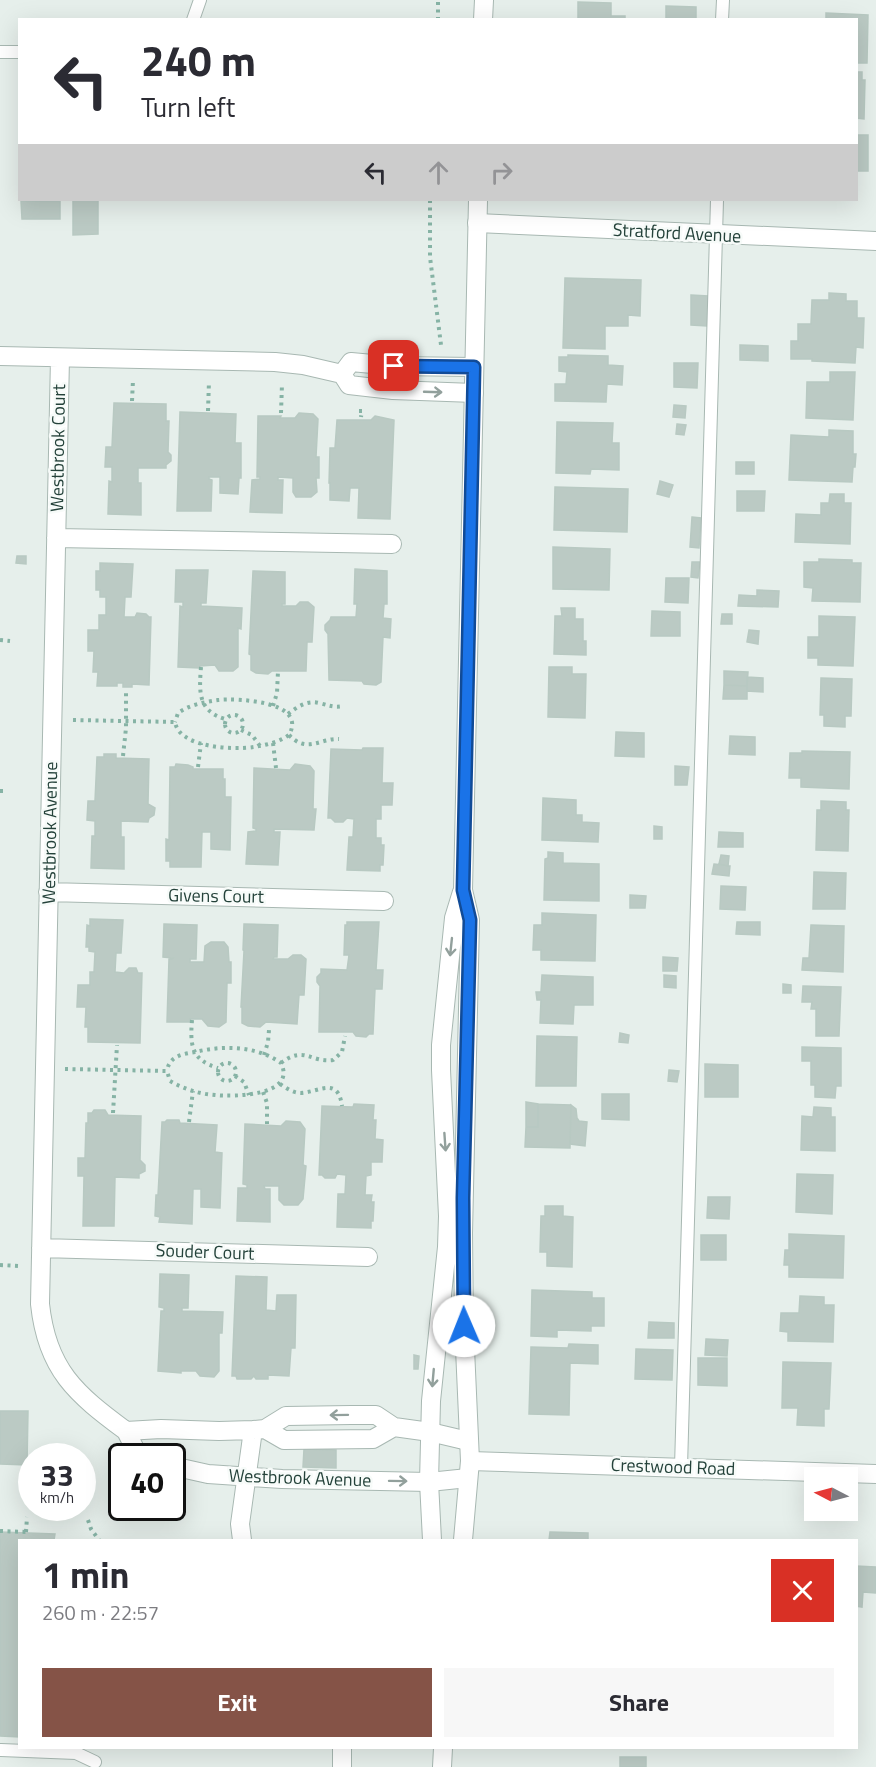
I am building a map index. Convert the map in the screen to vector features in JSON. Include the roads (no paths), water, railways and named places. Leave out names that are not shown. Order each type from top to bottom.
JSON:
[{"type":"street","points":[[483,18],[484,0]]},
{"type":"street","points":[[463,1539],[469,1470],[462,1233],[470,920],[463,890],[478,201]]},
{"type":"street","name":"Stratford Avenue","points":[[477,224],[876,241]]},
{"type":"street","points":[[0,356],[289,363],[342,374],[349,386],[474,393]]},
{"type":"street","name":"Westbrook Court","points":[[56,538],[60,358]]},
{"type":"street","points":[[342,374],[351,362],[394,366],[474,367]]},
{"type":"street","points":[[56,538],[392,544]]},
{"type":"street","name":"Westbrook Avenue","points":[[56,538],[40,1294],[42,1320],[44,1333],[53,1356],[75,1389],[126,1431],[132,1443]]},
{"type":"street","points":[[432,1539],[429,1482],[430,1432],[448,1216],[441,1045],[454,918],[463,890]]},
{"type":"street","name":"Givens Court","points":[[48,892],[384,901]]},
{"type":"street","name":"Souder Court","points":[[41,1248],[368,1257]]},
{"type":"street","points":[[126,1431],[259,1429],[286,1416],[376,1415],[394,1427],[468,1440]]},
{"type":"street","points":[[242,1539],[240,1524],[246,1477],[259,1429]]},
{"type":"street","name":"Crestwood Road","points":[[469,1470],[681,1467],[876,1474]]},
{"type":"street","name":"Westbrook Avenue","points":[[186,1469],[208,1474],[282,1479],[429,1482],[469,1470]]},
{"type":"street","points":[[342,1749],[342,1767]]},
{"type":"street","points":[[442,1767],[443,1749]]},
{"type":"lane","points":[[194,18],[200,0]]},
{"type":"lane","points":[[722,18],[723,0]]},
{"type":"lane","points":[[0,52],[18,52]]},
{"type":"lane","points":[[681,1467],[717,201]]},
{"type":"lane","points":[[1,1750],[76,1753],[95,1762]]}]
